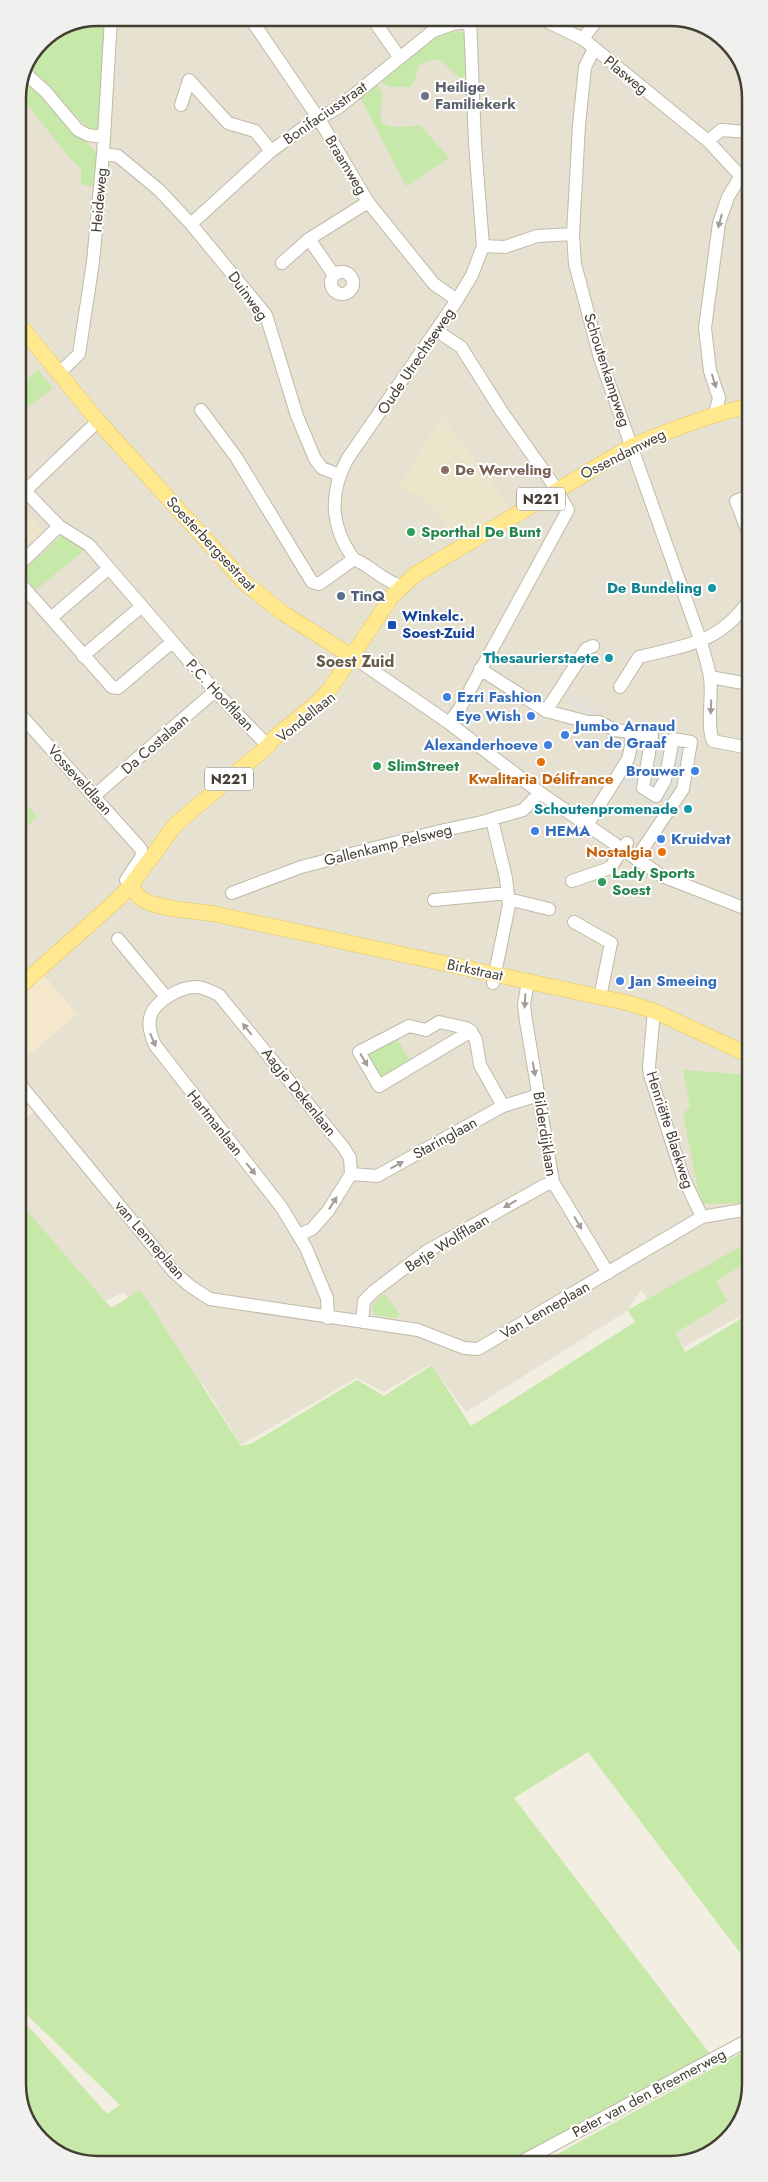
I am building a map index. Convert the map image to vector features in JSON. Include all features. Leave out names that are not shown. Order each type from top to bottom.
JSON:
[{"type":"main road","name":"Soesterbergsestraat","points":[[26,332],[98,421],[245,583],[277,608],[356,659]]},
{"type":"main road","name":"Ossendamweg","points":[[356,659],[390,598],[416,574],[667,431],[715,414],[742,407]]},
{"type":"main road","name":"Ossendamweg","points":[[633,450],[712,422],[742,414]]},
{"type":"main road","name":"Ossendamweg","points":[[356,659],[403,598],[423,578],[558,493]]},
{"type":"main road","name":"Vondellaan","points":[[135,888],[190,812],[318,702],[356,659]]},
{"type":"main road","name":"Birkstraat","points":[[135,888],[174,900],[194,910],[494,979],[528,981],[654,1011],[742,1052]]},
{"type":"main road","name":"N221","points":[[26,981],[86,929],[113,915],[124,906],[135,888]]},
{"type":"street","name":"Heideweg","points":[[58,374],[75,360],[80,347],[93,262],[103,154],[111,26]]},
{"type":"street","name":"Braamweg","points":[[255,26],[319,119],[368,202],[434,284],[457,300]]},
{"type":"street","points":[[378,26],[400,58]]},
{"type":"street","name":"Bonifaciusstraat","points":[[192,224],[271,151],[339,107],[433,31],[447,26]]},
{"type":"street","points":[[470,26],[475,144],[483,246],[505,247],[537,236],[573,234]]},
{"type":"street","name":"Plasweg","points":[[556,26],[583,39],[708,141],[742,178]]},
{"type":"street","points":[[583,39],[592,26]]},
{"type":"street","name":"Schoutenkampweg","points":[[594,49],[584,67],[573,234],[575,264],[598,349],[701,642],[710,677],[712,704],[710,734],[712,741],[742,747]]},
{"type":"street","points":[[30,77],[46,92],[78,130],[88,135],[104,137]]},
{"type":"street","points":[[181,105],[189,80],[228,123],[255,131],[271,151]]},
{"type":"street","points":[[708,141],[721,130],[742,132]]},
{"type":"street","name":"Duinweg","points":[[103,154],[118,156],[159,190],[192,224],[266,315],[296,416],[315,459],[322,468],[339,475]]},
{"type":"street","points":[[715,414],[719,398],[710,371],[705,328],[719,223],[728,197],[742,182]]},
{"type":"street","points":[[282,263],[309,239],[368,202]]},
{"type":"street","points":[[309,239],[334,275]]},
{"type":"street","name":"Oude Utrechtseweg","points":[[390,598],[386,590],[354,559],[344,546],[339,533],[334,492],[339,475],[348,458],[457,300],[472,275],[483,246]]},
{"type":"street","points":[[437,331],[461,347],[568,510],[460,708],[449,724]]},
{"type":"street","points":[[201,410],[236,457],[312,582],[319,584],[354,559]]},
{"type":"street","points":[[26,488],[98,421]]},
{"type":"street","name":"P.C. Hooftlaan","points":[[26,496],[59,526],[89,545],[215,691],[268,746]]},
{"type":"street","points":[[742,498],[736,500],[742,516]]},
{"type":"street","points":[[26,558],[59,526]]},
{"type":"street","name":"Oude Utrechtseweg","points":[[354,559],[365,563],[392,584],[401,586]]},
{"type":"street","points":[[51,618],[109,568]]},
{"type":"street","points":[[26,590],[108,684],[118,688],[172,642]]},
{"type":"street","points":[[84,656],[142,606]]},
{"type":"street","points":[[620,687],[639,657],[701,642],[736,619],[742,610]]},
{"type":"street","points":[[546,711],[586,649],[593,646]]},
{"type":"street","name":"Soesterbergsestraat","points":[[356,659],[449,724],[540,793],[587,825],[625,846],[636,859],[662,876],[742,907]]},
{"type":"street","points":[[480,669],[546,711],[588,722],[599,722],[615,730],[652,736],[643,788],[656,796],[665,780],[673,739],[691,742],[683,789],[636,859]]},
{"type":"street","points":[[710,677],[742,683]]},
{"type":"street","name":"Da Costalaan","points":[[94,796],[215,691]]},
{"type":"street","name":"Vosseveldlaan","points":[[26,721],[141,848],[142,856],[126,880],[95,911]]},
{"type":"street","points":[[587,825],[628,759],[632,742],[630,732]]},
{"type":"street","name":"Gallenkamp Pelsweg","points":[[232,893],[301,867],[440,831],[492,820],[526,809],[540,793]]},
{"type":"street","points":[[492,820],[506,878],[509,905],[494,979]]},
{"type":"street","points":[[572,881],[610,868],[625,846]]},
{"type":"street","points":[[434,900],[508,896],[549,909]]},
{"type":"street","points":[[574,922],[611,943],[600,997]]},
{"type":"street","points":[[118,939],[166,997]]},
{"type":"street","name":"Bilderdijklaan","points":[[528,981],[524,1004],[553,1182],[608,1273]]},
{"type":"street","name":"Aagje Dekenlaan","points":[[166,997],[185,987],[199,987],[219,995],[344,1148],[350,1158],[351,1174]]},
{"type":"street","name":"Hartmanlaan","points":[[166,997],[150,1016],[150,1031],[154,1045],[282,1208],[299,1235],[326,1298],[328,1318]]},
{"type":"street","name":"Henriëtte Blaekweg","points":[[654,1011],[650,1075],[683,1177],[702,1217]]},
{"type":"street","points":[[471,1031],[379,1086],[359,1052],[409,1026],[426,1030],[440,1022],[466,1028],[471,1031],[476,1040],[480,1065],[503,1106]]},
{"type":"street","name":"van Lenneplaan","points":[[26,1092],[174,1272],[190,1286],[210,1299],[328,1318]]},
{"type":"street","name":"Staringlaan","points":[[351,1174],[377,1176],[503,1106],[539,1095]]},
{"type":"street","points":[[299,1235],[312,1229],[328,1211],[351,1174]]},
{"type":"street","name":"Betje Wolfflaan","points":[[362,1322],[364,1301],[374,1291],[427,1251],[553,1182]]},
{"type":"street","name":"Van Lenneplaan","points":[[328,1318],[418,1330],[464,1348],[478,1349],[702,1217],[742,1210]]},
{"type":"street","name":"Peter van den Breemerweg","points":[[532,2156],[742,2043]]},
{"type":"shaded area","points":[[98,26],[675,26],[698,32],[714,41],[730,58],[734,66],[739,79],[742,98],[742,1315],[684,1347],[641,1290],[627,1311],[466,1412],[431,1364],[384,1392],[356,1378],[241,1445],[202,1382],[193,1400],[124,1292],[104,1302],[26,1211],[26,1118],[37,1109],[26,1096],[26,93],[34,66],[41,54],[58,38],[70,32]]},
{"type":"shaded area","name":"De Werveling","points":[[442,416],[511,508],[458,540],[427,501],[398,487]]},
{"type":"shaded area","points":[[26,512],[45,532],[26,549]]},
{"type":"shaded area","points":[[569,696],[601,714],[598,719],[566,701]]},
{"type":"shaded area","points":[[655,736],[695,739],[670,815],[660,808],[663,803],[658,800],[654,806],[618,783],[628,767],[632,771],[625,784],[633,771],[641,776],[644,759],[633,756],[636,738]]},
{"type":"shaded area","points":[[42,973],[77,1014],[26,1058],[26,988]]},
{"type":"shaded area","points":[[26,1094],[35,1105],[26,1113]]},
{"type":"green space","points":[[108,26],[102,127],[90,130],[32,72],[41,54],[58,38],[84,28]]},
{"type":"green space","points":[[456,31],[468,33],[469,74],[461,78],[454,74],[443,62],[435,60],[419,65],[414,82],[410,87],[389,87],[381,81],[426,44],[436,38]]},
{"type":"green space","points":[[28,83],[100,156],[98,188],[81,184],[81,168],[69,157],[26,103]]},
{"type":"green space","points":[[376,85],[381,91],[380,114],[382,121],[387,125],[399,127],[420,125],[449,158],[406,186],[360,97]]},
{"type":"green space","points":[[38,370],[53,388],[26,408],[26,380]]},
{"type":"green space","points":[[61,536],[87,548],[36,590],[26,579],[26,568]]},
{"type":"green space","points":[[26,804],[37,817],[26,827]]},
{"type":"green space","points":[[394,1034],[412,1064],[380,1082],[363,1053]]},
{"type":"green space","points":[[683,1070],[742,1074],[742,1203],[701,1204],[683,1114],[690,1107]]},
{"type":"green space","points":[[26,1210],[111,1308],[139,1291],[143,1294],[241,1446],[251,1444],[357,1380],[384,1396],[432,1365],[471,1426],[635,1322],[628,1310],[742,1247],[742,1265],[716,1281],[728,1301],[675,1333],[685,1352],[742,1318],[742,1955],[588,1752],[514,1798],[710,2054],[521,2156],[93,2156],[70,2150],[58,2144],[38,2124],[32,2112],[27,2094],[26,2024],[107,2114],[120,2105],[26,2014]]},
{"type":"green space","points":[[384,1293],[400,1315],[395,1318],[375,1315],[372,1309],[373,1305]]},
{"type":"green space","points":[[742,2052],[742,2084],[738,2107],[727,2128],[710,2144],[689,2153],[670,2156],[554,2156]]},
{"type":"place","name":"Heilige Familiekerk","points":[[425,96]]},
{"type":"place","name":"De Werveling","points":[[445,470]]},
{"type":"place","name":"Sporthal De Bunt","points":[[411,532]]},
{"type":"place","name":"De Bundeling","points":[[712,588]]},
{"type":"place","name":"TinQ","points":[[341,596]]},
{"type":"place","name":"Winkelc. Soest-Zuid","points":[[392,625]]},
{"type":"place","name":"Thesaurierstaete","points":[[609,658]]},
{"type":"place","name":"Ezri Fashion","points":[[447,697]]},
{"type":"place","name":"Eye Wish","points":[[531,716]]},
{"type":"place","name":"Jumbo Arnaud van de Graaf","points":[[565,735]]},
{"type":"place","name":"Alexanderhoeve","points":[[548,745]]},
{"type":"place","name":"Kwalitaria Délifrance","points":[[541,762]]},
{"type":"place","name":"SlimStreet","points":[[377,766]]},
{"type":"place","name":"Brouwer","points":[[695,771]]},
{"type":"place","name":"Schoutenpromenade","points":[[688,809]]},
{"type":"place","name":"HEMA","points":[[535,831]]},
{"type":"place","name":"Kruidvat","points":[[661,839]]},
{"type":"place","name":"Nostalgia","points":[[662,852]]},
{"type":"place","name":"Lady Sports Soest","points":[[602,882]]},
{"type":"place","name":"Jan Smeeing","points":[[620,981]]},
{"type":"district","name":"Soest Zuid","points":[[355,661]]}]
